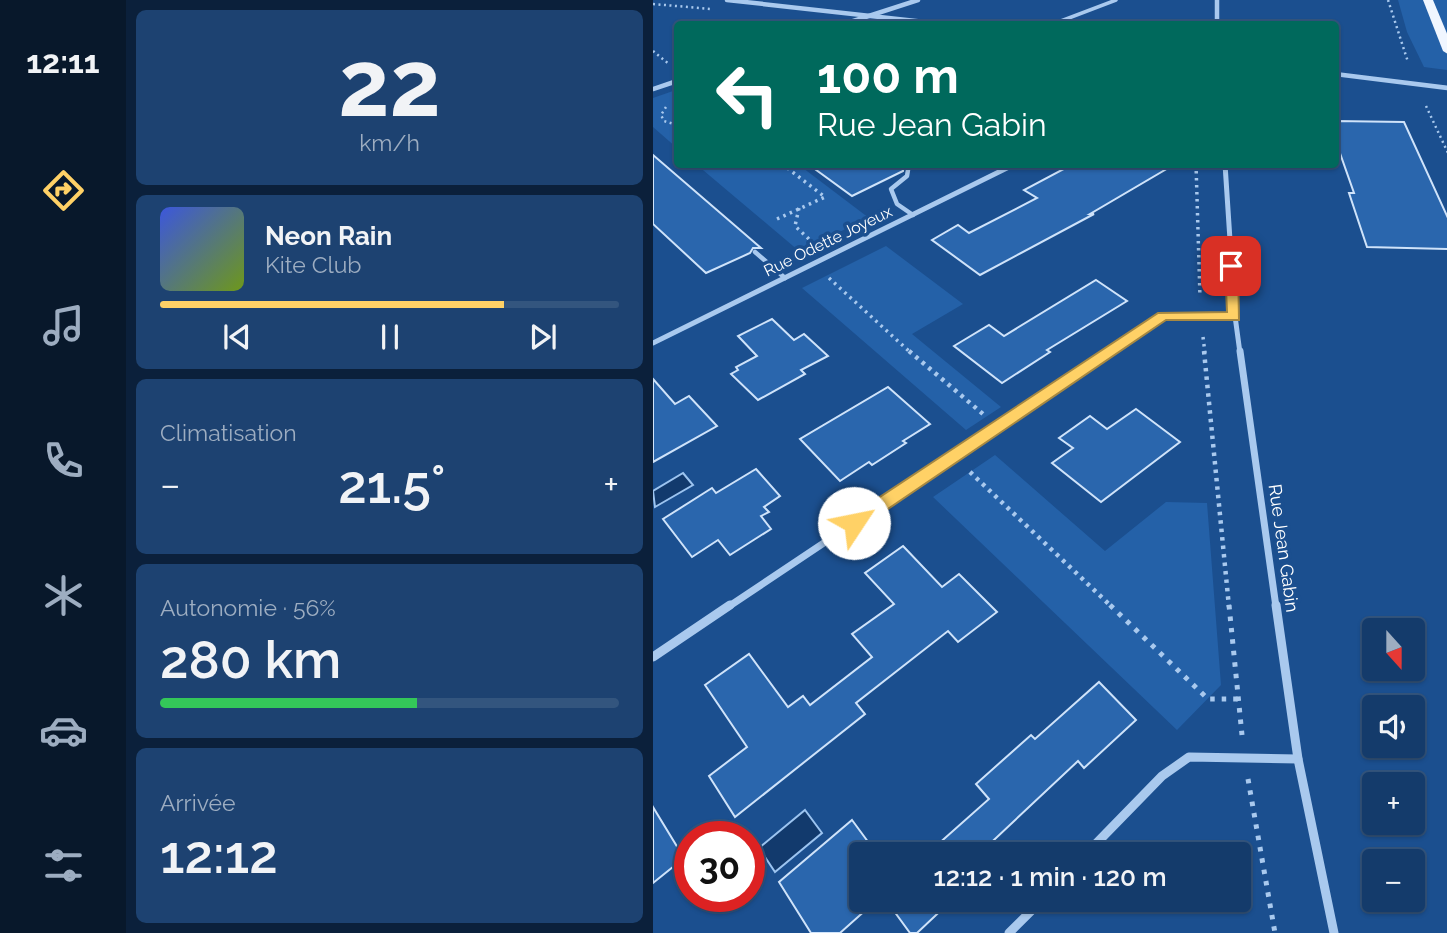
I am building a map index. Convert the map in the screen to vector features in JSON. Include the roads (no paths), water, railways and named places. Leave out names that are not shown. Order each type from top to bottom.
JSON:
[{"type":"main road","points":[[1428,0],[1447,51]]},
{"type":"street","points":[[727,0],[911,21]]},
{"type":"street","points":[[854,21],[918,0]]},
{"type":"street","points":[[1217,0],[1217,21]]},
{"type":"street","points":[[1339,74],[1447,88]]},
{"type":"street","points":[[653,89],[674,82]]},
{"type":"street","name":"Rue Odette Joyeux","points":[[653,343],[1007,168]]},
{"type":"street","name":"Rue Jean Gabin","points":[[1225,168],[1235,316],[1298,759],[1334,933]]},
{"type":"street","points":[[653,657],[1163,316],[1235,316]]},
{"type":"street","points":[[1098,842],[1162,776],[1189,757],[1298,759]]},
{"type":"street","points":[[1009,933],[1030,912]]},
{"type":"lane","points":[[1061,21],[1116,0]]},
{"type":"lane","points":[[908,168],[907,176],[891,189],[897,204],[913,215]]},
{"type":"lane","points":[[755,252],[785,278]]}]
